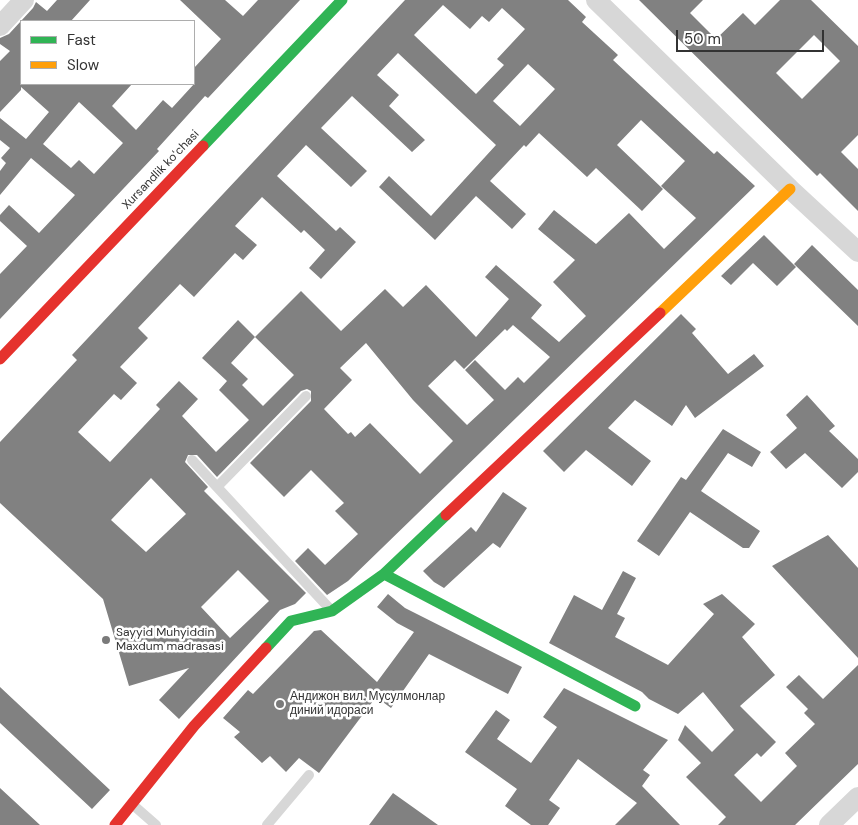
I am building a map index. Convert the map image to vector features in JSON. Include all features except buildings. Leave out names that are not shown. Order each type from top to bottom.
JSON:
[{"type":"street","points":[[0,26],[24,0]]},
{"type":"street","name":"Xursandlik koʻchasi","points":[[0,359],[342,0]]},
{"type":"street","points":[[596,0],[790,190],[858,252]]},
{"type":"street","points":[[115,825],[194,726],[291,621],[332,611],[384,574],[790,190]]},
{"type":"street","points":[[384,574],[635,706]]},
{"type":"street","points":[[830,825],[858,797]]},
{"type":"lane","points":[[217,487],[306,396]]},
{"type":"lane","points":[[192,460],[332,611]]},
{"type":"lane","points":[[266,825],[309,775]]},
{"type":"lane","points":[[132,804],[156,825]]},
{"type":"traffic: fast","points":[[203,146],[342,0]]},
{"type":"traffic: fast","points":[[266,648],[291,621],[332,611],[384,574],[446,515]]},
{"type":"traffic: fast","points":[[384,574],[635,706]]},
{"type":"traffic: slow","points":[[660,313],[790,189]]},
{"type":"traffic: jam","points":[[0,359],[203,146]]},
{"type":"traffic: jam","points":[[446,515],[660,313]]},
{"type":"traffic: jam","points":[[115,825],[194,726],[266,648]]},
{"type":"place","name":"Sayyid Muhyiddin Maxdum madrasasi","points":[[106,640]]},
{"type":"place","name":"Андижон вил. Мусулмонлар диний идораси","points":[[280,704]]}]
